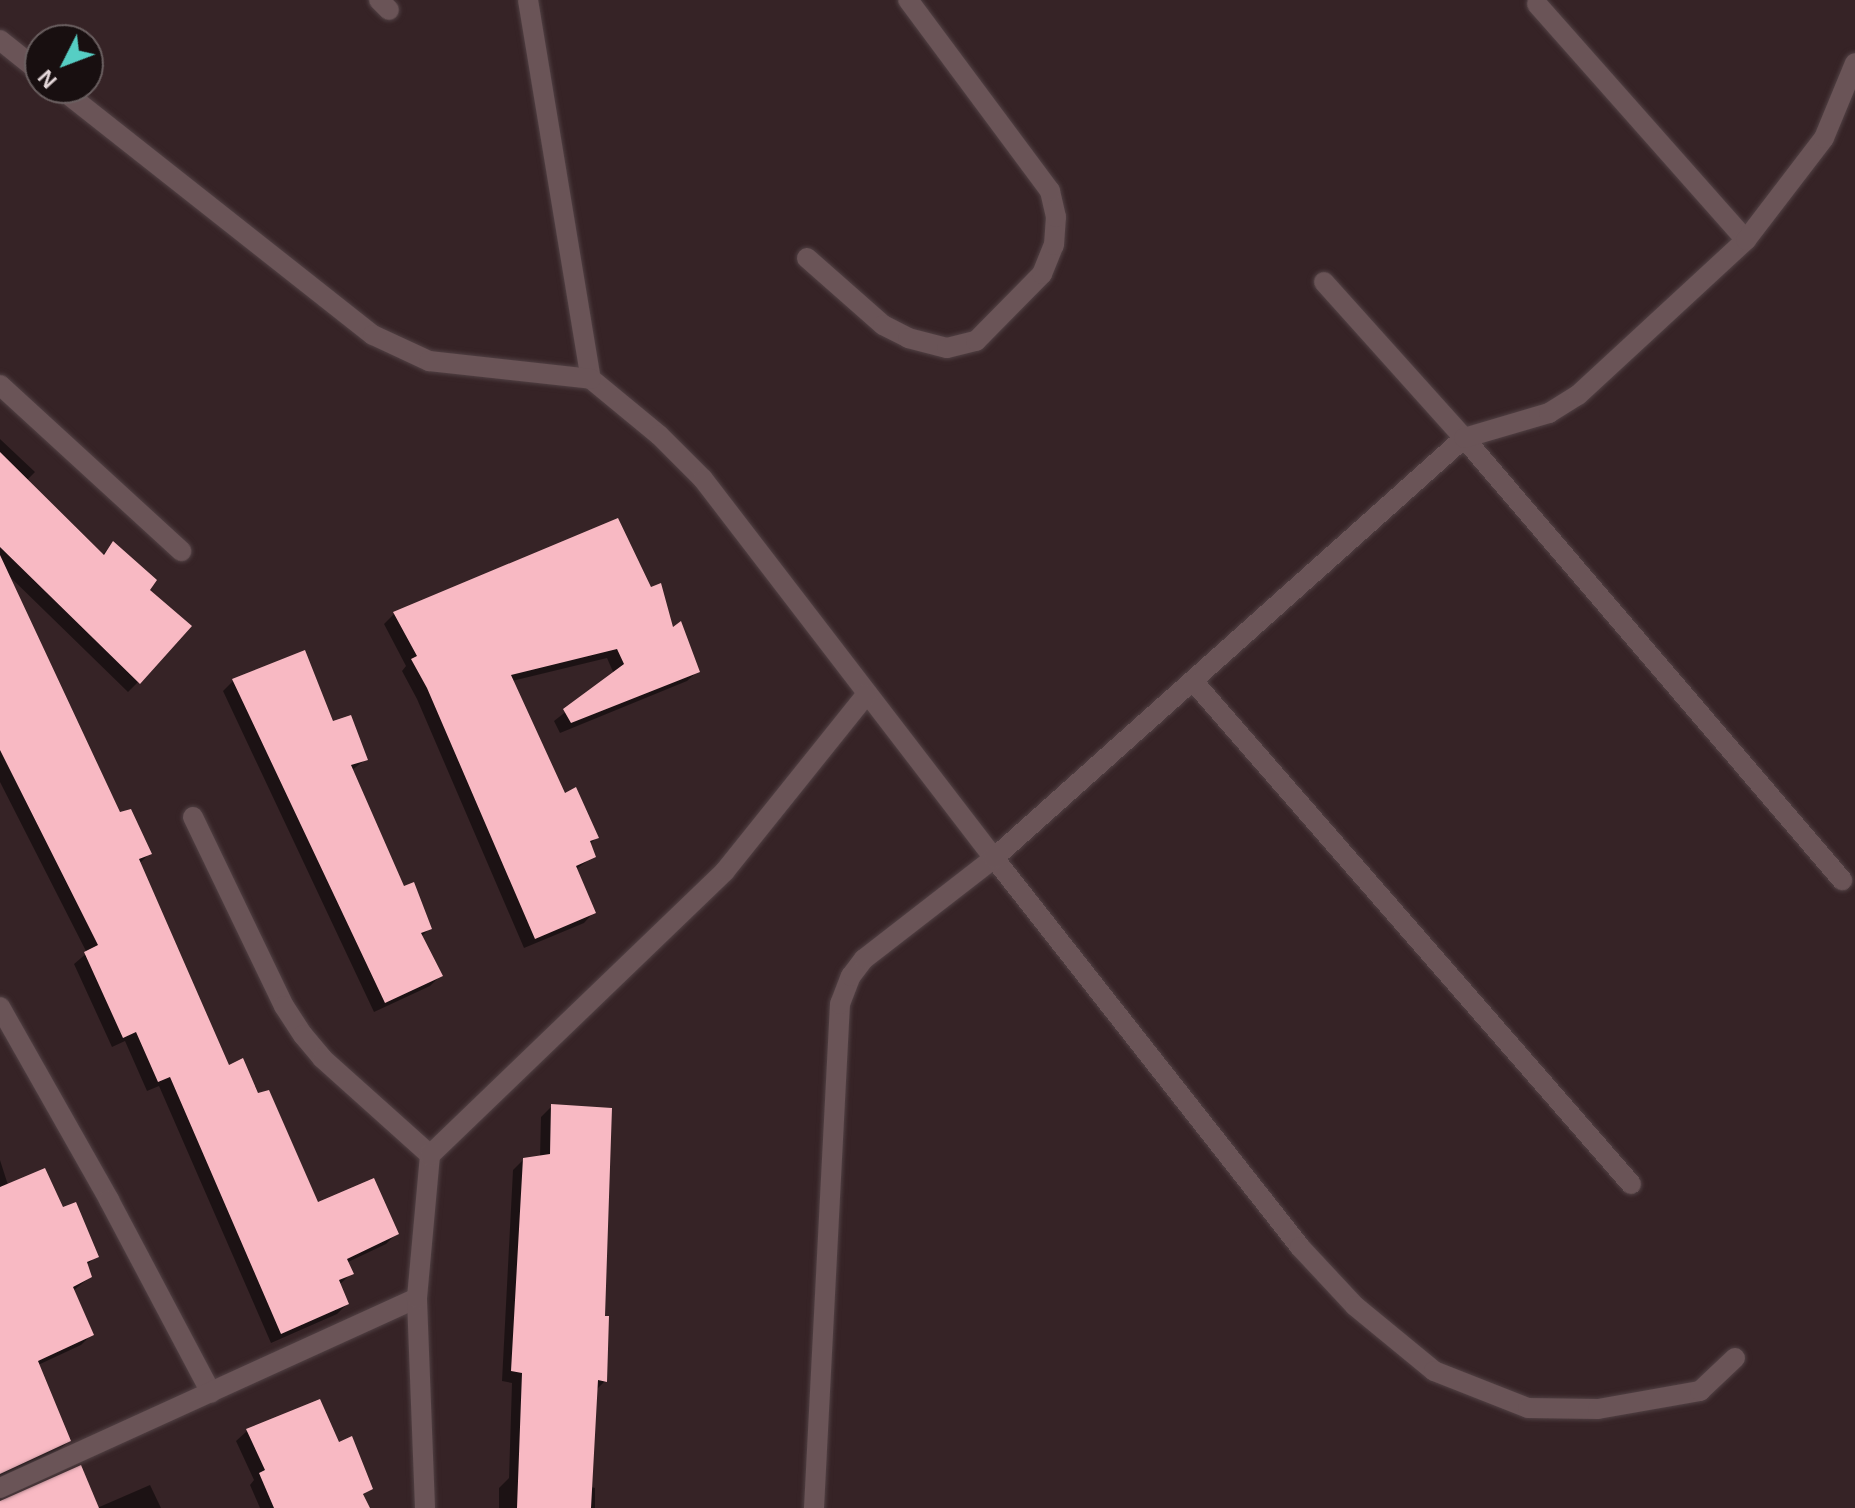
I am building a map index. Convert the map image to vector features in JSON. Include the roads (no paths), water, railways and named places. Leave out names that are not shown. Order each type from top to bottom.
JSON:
[{"type":"street","points":[[528,0],[591,379]]},
{"type":"street","points":[[807,258],[883,325],[908,338],[947,348],[976,341],[1042,274],[1054,245],[1056,217],[1050,191],[908,0]]},
{"type":"street","points":[[1537,4],[1746,240]]},
{"type":"street","points":[[0,40],[24,59]]},
{"type":"street","points":[[814,1508],[840,1004],[851,976],[864,959],[994,858],[1464,438],[1549,413],[1578,395],[1746,240],[1824,138],[1855,63]]},
{"type":"street","points":[[80,104],[373,335],[429,361],[591,379],[659,435],[703,479],[994,858],[1300,1247],[1355,1306],[1434,1371],[1528,1408],[1598,1409],[1700,1391],[1735,1358]]},
{"type":"street","points":[[1324,282],[1464,438],[1842,880]]},
{"type":"street","points":[[0,385],[181,551]]},
{"type":"street","points":[[1193,681],[1631,1184]]},
{"type":"street","points":[[425,1508],[417,1298],[430,1155],[725,871],[867,694]]},
{"type":"street","points":[[193,817],[284,1006],[303,1035],[322,1058],[430,1155]]},
{"type":"street","points":[[0,1007],[109,1200],[211,1393]]},
{"type":"street","points":[[0,1488],[417,1298]]}]
